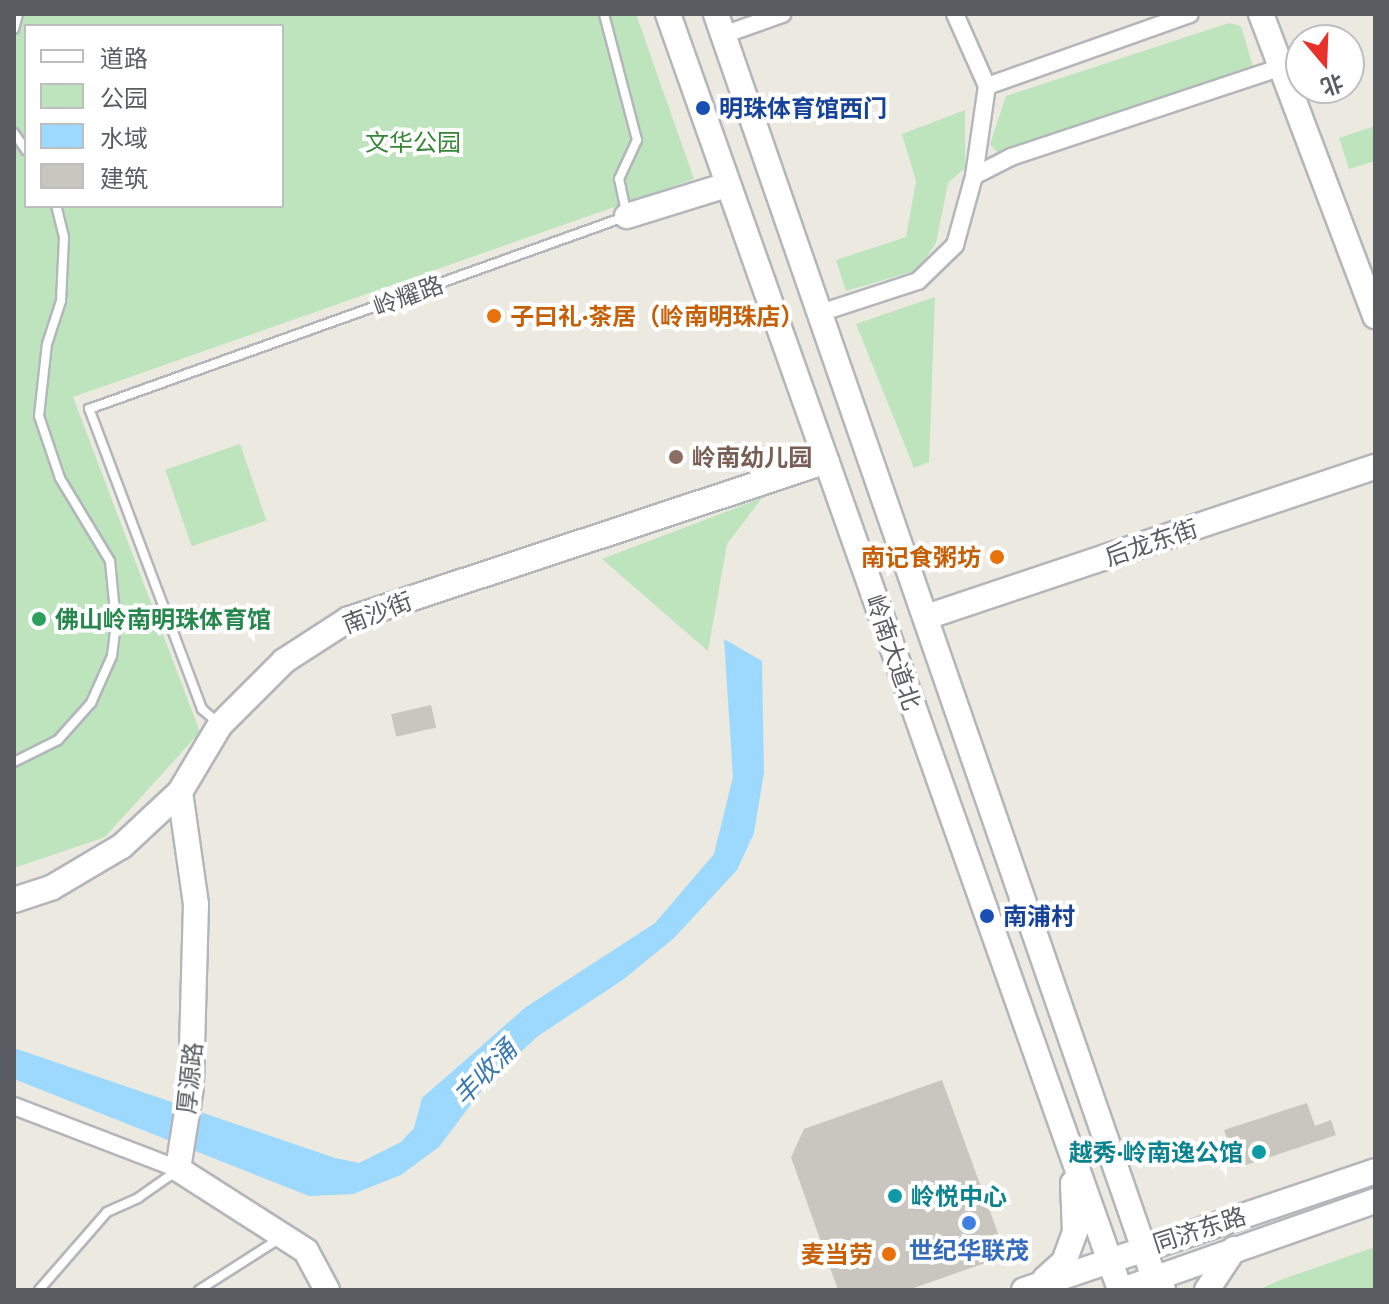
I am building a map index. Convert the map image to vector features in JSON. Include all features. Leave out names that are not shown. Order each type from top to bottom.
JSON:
[{"type":"main road","name":"岭南大道北","points":[[668,14],[1121,1290]]},
{"type":"main road","points":[[1261,14],[1374,309]]},
{"type":"main road","name":"岭南大道北","points":[[720,24],[1157,1286]]},
{"type":"main road","name":"岭耀路","points":[[627,216],[727,185]]},
{"type":"main road","name":"南沙街","points":[[14,900],[51,888],[122,846],[180,792],[220,725],[284,661],[349,619],[827,461]]},
{"type":"main road","name":"后龙东街","points":[[926,617],[1375,467]]},
{"type":"main road","points":[[925,740],[943,760],[970,823],[985,817],[987,794]]},
{"type":"main road","name":"厚源路","points":[[180,792],[196,904],[191,1087],[180,1158]]},
{"type":"main road","points":[[1031,1287],[1064,1262],[1075,1231],[1072,1156]]},
{"type":"main road","points":[[180,1158],[306,1251],[327,1290]]},
{"type":"main road","name":"同济东路","points":[[1031,1287],[1375,1171]]},
{"type":"main road","name":"同济东路","points":[[1121,1290],[1157,1286],[1234,1249],[1375,1201]]},
{"type":"main road","points":[[1207,1290],[1234,1249]]},
{"type":"street","points":[[720,24],[782,14]]},
{"type":"street","points":[[820,313],[918,281],[939,266],[955,245],[974,176],[987,86],[955,14]]},
{"type":"street","points":[[987,86],[1190,14]]},
{"type":"street","points":[[974,176],[1011,157],[1281,67]]},
{"type":"street","points":[[14,1106],[180,1158]]},
{"type":"lane","points":[[14,29],[18,14]]},
{"type":"lane","points":[[604,14],[637,140],[619,179],[627,216]]},
{"type":"lane","points":[[14,762],[58,740],[91,703],[112,656],[116,623],[110,561],[60,478],[39,416],[47,344],[61,301],[64,237],[57,208]]},
{"type":"lane","name":"岭耀路","points":[[220,725],[202,709],[89,409],[627,216]]},
{"type":"lane","points":[[39,1290],[107,1212],[138,1198],[180,1158]]},
{"type":"lane","points":[[199,1290],[283,1237]]},
{"type":"green space","name":"文华公园","points":[[14,14],[636,14],[694,179],[73,397],[200,732],[105,837],[14,868]]},
{"type":"green space","points":[[1229,23],[1241,26],[1253,67],[998,153],[990,144],[1006,96]]},
{"type":"green space","points":[[965,110],[965,168],[948,183],[936,243],[918,270],[846,291],[836,260],[906,237],[916,181],[902,134]]},
{"type":"green space","points":[[1375,126],[1375,161],[1349,169],[1339,138]]},
{"type":"green space","points":[[935,297],[929,462],[914,468],[856,324]]},
{"type":"green space","points":[[240,444],[266,521],[192,546],[165,470]]},
{"type":"green space","points":[[762,498],[727,544],[708,651],[602,559]]},
{"type":"green space","points":[[1375,1247],[1375,1290],[1258,1290],[1283,1279]]},
{"type":"water","name":"丰收涌","points":[[724,639],[762,661],[764,773],[754,833],[737,870],[674,938],[624,979],[538,1036],[487,1083],[439,1147],[401,1175],[353,1194],[309,1196],[14,1079],[14,1048],[335,1158],[359,1163],[401,1142],[414,1128],[422,1098],[526,1007],[655,923],[714,854],[733,777]]},
{"type":"building","points":[[431,705],[436,727],[396,737],[391,714]]},
{"type":"building","name":"岭悦中心","points":[[942,1080],[999,1236],[991,1261],[908,1290],[838,1290],[791,1157],[804,1129]]},
{"type":"building","name":"越秀·岭南逸公馆","points":[[1307,1103],[1315,1126],[1331,1120],[1336,1135],[1237,1168],[1224,1130]]},
{"type":"place","name":"明珠体育馆西门","points":[[703,108]]},
{"type":"place","name":"子曰礼·茶居（岭南明珠店）","points":[[494,316]]},
{"type":"place","name":"岭南幼儿园","points":[[676,457]]},
{"type":"place","name":"南记食粥坊","points":[[997,557]]},
{"type":"place","name":"佛山岭南明珠体育馆","points":[[39,619]]},
{"type":"place","name":"南浦村","points":[[987,916]]},
{"type":"place","name":"越秀·岭南逸公馆","points":[[1259,1152]]},
{"type":"place","name":"岭悦中心","points":[[895,1196]]},
{"type":"place","name":"世纪华联茂","points":[[969,1223]]},
{"type":"place","name":"麦当劳","points":[[889,1254]]}]
